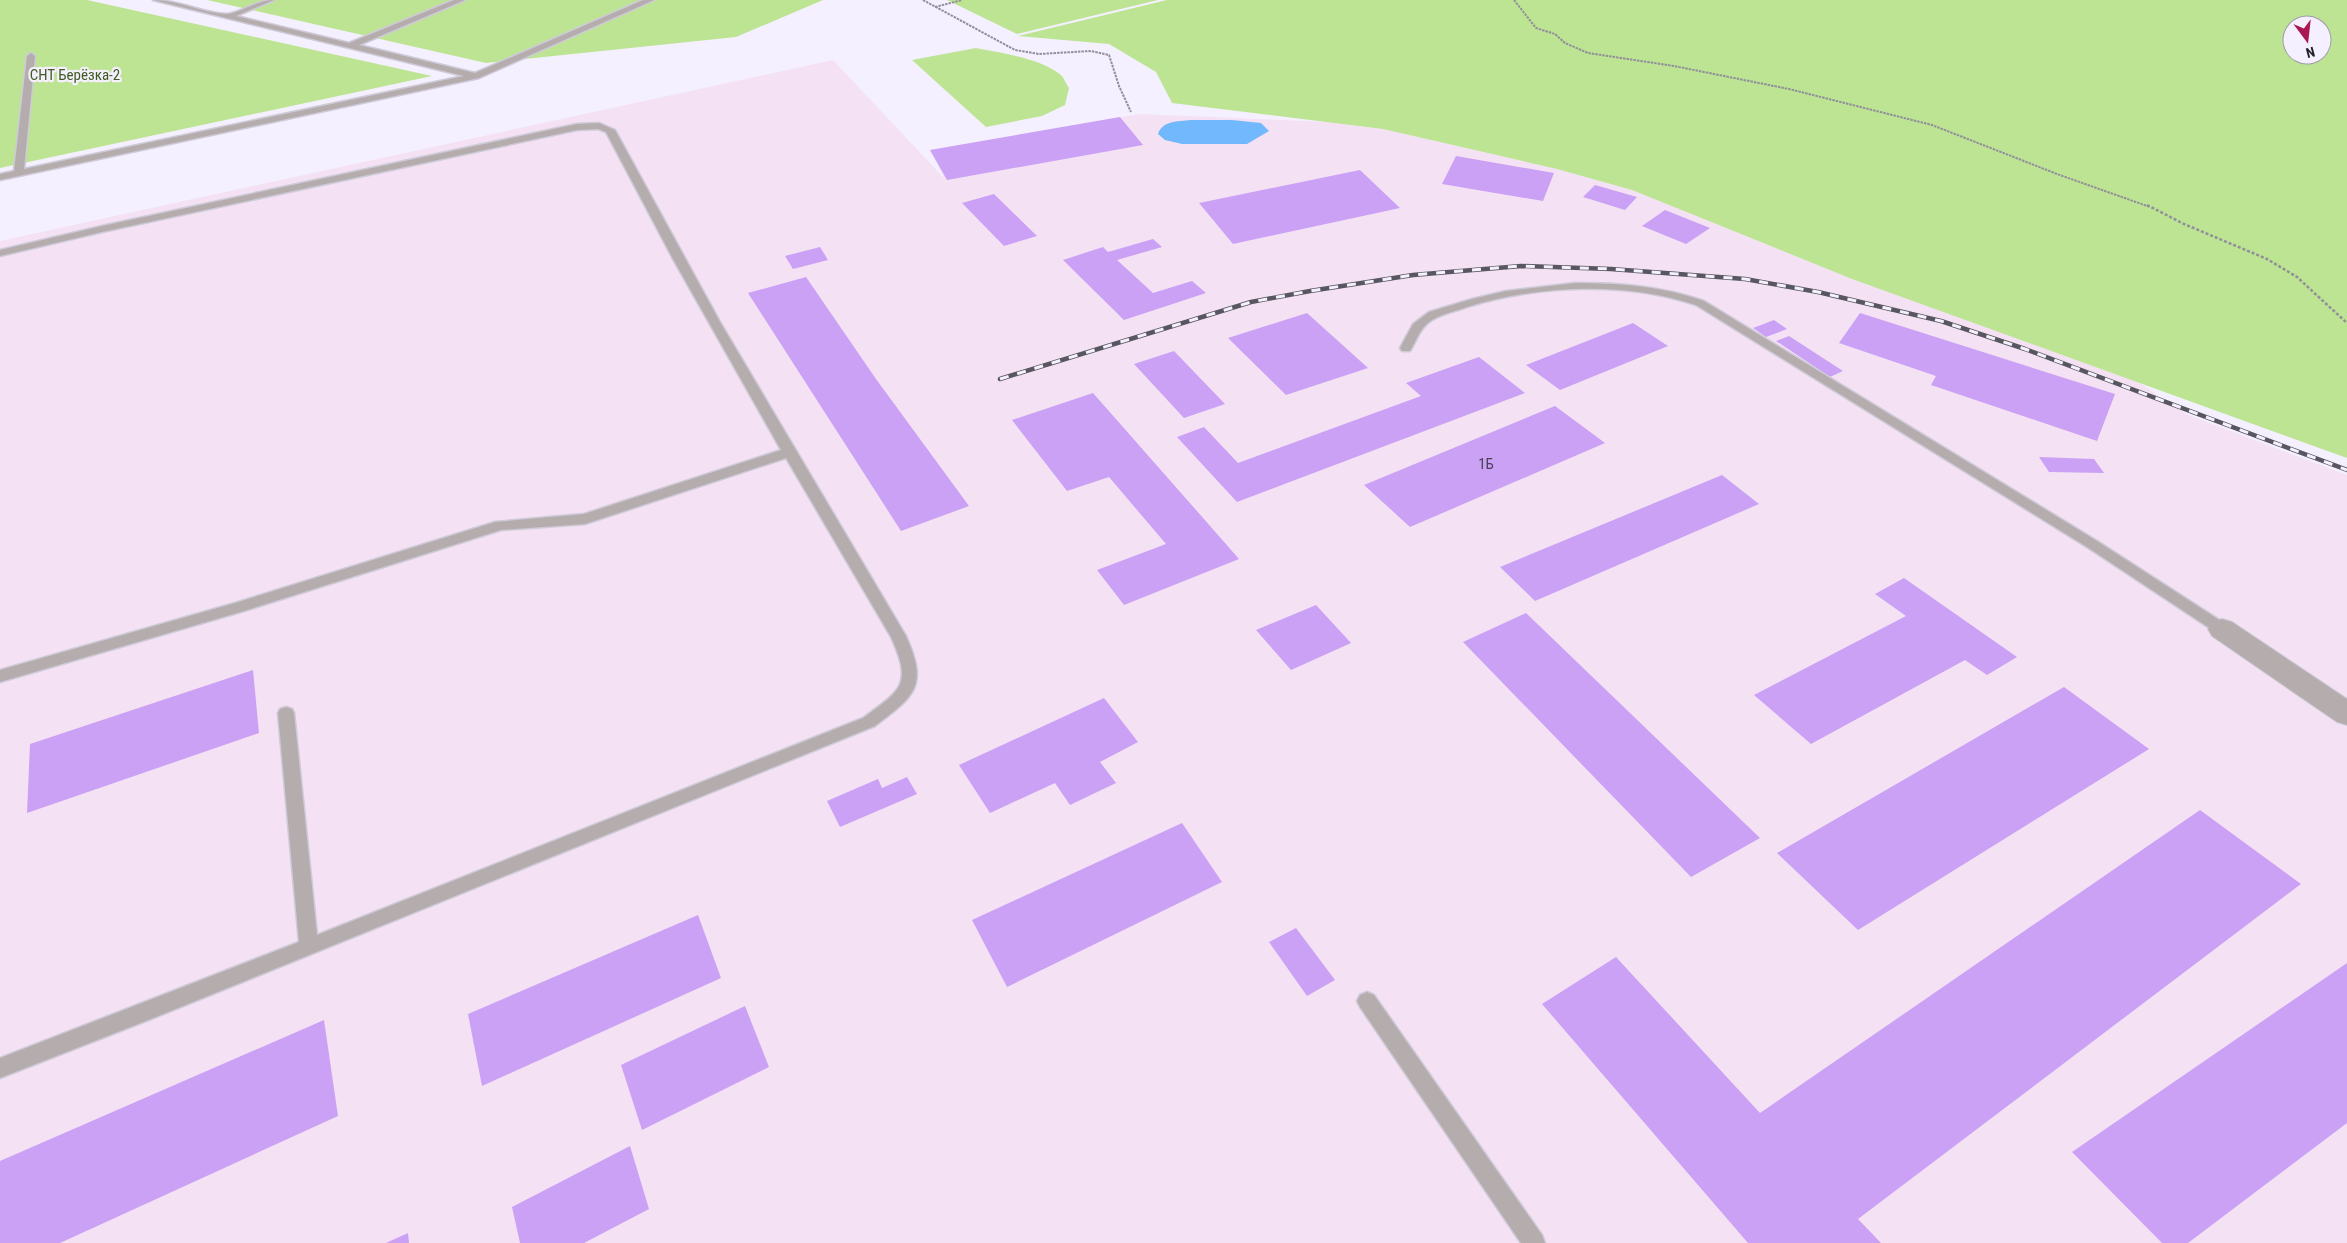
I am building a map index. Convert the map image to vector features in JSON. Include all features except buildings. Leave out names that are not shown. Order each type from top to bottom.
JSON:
[{"type":"street","points":[[2222,629],[2347,714]]},
{"type":"lane","points":[[158,0],[476,76]]},
{"type":"lane","points":[[230,16],[270,0]]},
{"type":"lane","points":[[352,45],[461,0]]},
{"type":"lane","points":[[0,177],[476,76],[650,0]]},
{"type":"lane","points":[[19,173],[31,56]]},
{"type":"lane","points":[[0,253],[102,229],[576,127],[598,126],[610,130],[647,203],[908,657],[909,678],[903,696],[869,722],[144,1013],[0,1068]]},
{"type":"lane","points":[[1406,348],[1413,334],[1428,318],[1465,304],[1518,292],[1587,286],[1654,290],[1681,294],[1700,303],[2092,544],[2222,629]]},
{"type":"lane","points":[[1778,360],[1806,368]]},
{"type":"lane","points":[[0,676],[239,607],[500,525],[585,519],[789,452]]},
{"type":"lane","points":[[286,713],[309,946]]},
{"type":"lane","points":[[1367,1001],[1534,1243]]},
{"type":"path","points":[[923,0],[978,29],[1006,48],[1028,54],[1090,51],[1109,55],[1119,86],[1131,112]]},
{"type":"path","points":[[935,7],[962,0]]},
{"type":"path","points":[[1514,0],[1536,28],[1555,34],[1565,43],[1588,53],[1674,66],[1789,89],[1932,125],[2058,174],[2149,206],[2274,263],[2297,277],[2347,323]]},
{"type":"shaded area","points":[[833,60],[945,179],[930,150],[1140,114],[1329,122],[1383,129],[1557,169],[1632,190],[1852,279],[2135,380],[2186,414],[2347,475],[2347,1243],[0,1243],[0,241]]},
{"type":"green space","name":"СНТ Берёзка-2","points":[[0,0],[87,0],[432,76],[0,168]]},
{"type":"green space","points":[[207,0],[823,0],[736,37],[486,63]]},
{"type":"green space","points":[[947,0],[1158,0],[1017,34]]},
{"type":"green space","points":[[1167,0],[2347,0],[2347,458],[1852,279],[1632,190],[1557,169],[1383,129],[1172,103],[1156,72],[1109,44],[1018,36]]},
{"type":"green space","points":[[976,48],[1031,60],[1052,69],[1061,75],[1069,88],[1065,105],[1042,116],[986,127],[912,60]]},
{"type":"water","points":[[1191,120],[1232,120],[1261,123],[1269,131],[1247,144],[1182,144],[1165,140],[1158,134],[1160,129],[1167,124]]},
{"type":"railway","points":[[1000,379],[1251,302],[1310,291],[1413,275],[1521,266],[1611,269],[1745,279],[1818,292],[1941,321],[2025,349],[2347,470]]}]
